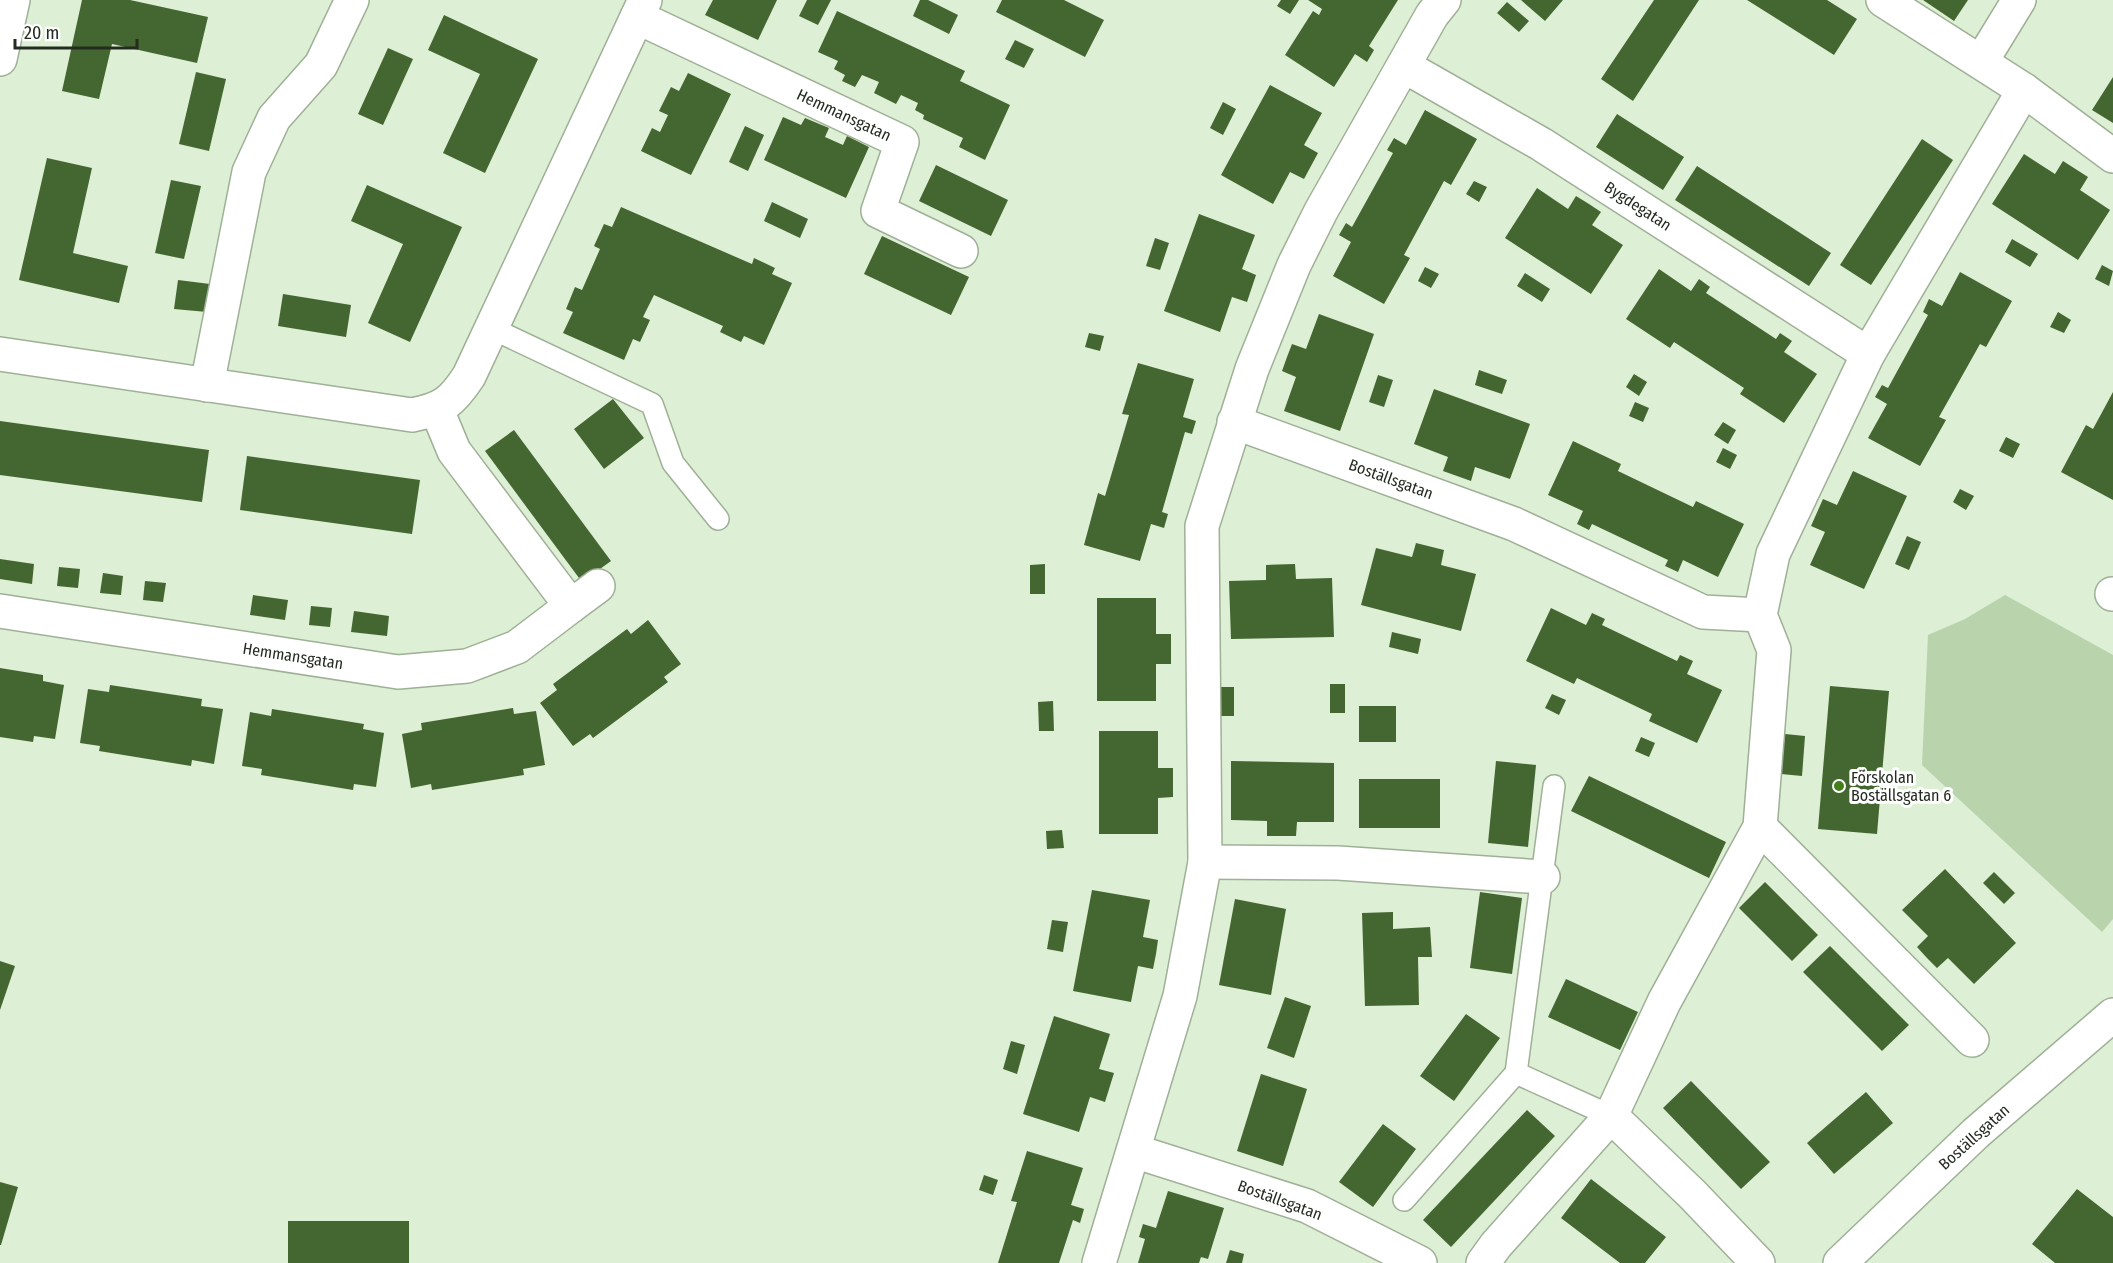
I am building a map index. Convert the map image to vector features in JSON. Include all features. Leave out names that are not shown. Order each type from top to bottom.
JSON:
[{"type":"street","points":[[0,59],[13,0]]},
{"type":"street","points":[[207,385],[249,172],[274,118],[321,65],[352,0]]},
{"type":"street","points":[[1099,1263],[1180,996],[1204,862],[1202,526],[1234,422],[1294,265],[1321,211],[1432,15],[1444,0]]},
{"type":"street","points":[[1883,0],[2024,90],[2113,156]]},
{"type":"street","points":[[1981,62],[2019,0]]},
{"type":"street","name":"Hemmansgatan","points":[[437,410],[456,397],[469,376],[641,8],[902,142],[878,211],[962,251]]},
{"type":"street","name":"Bygdegatan","points":[[1404,66],[1541,144],[1868,354]]},
{"type":"street","points":[[1483,1263],[1496,1245],[1611,1116],[1664,1002],[1760,827],[1774,650],[1760,615],[1773,554],[1868,354],[2024,90]]},
{"type":"street","points":[[0,354],[412,415],[437,410],[454,451],[571,606]]},
{"type":"street","name":"Boställsgatan","points":[[1234,422],[1514,524],[1703,612],[1760,615]]},
{"type":"street","name":"Hemmansgatan","points":[[0,611],[398,672],[467,666],[518,647],[598,586]]},
{"type":"street","points":[[1760,827],[1972,1040]]},
{"type":"street","points":[[1204,862],[1338,863],[1543,877]]},
{"type":"street","name":"Boställsgatan","points":[[1840,1263],[1976,1134],[2113,1015]]},
{"type":"street","points":[[1611,1116],[1693,1195],[1758,1263]]},
{"type":"street","name":"Boställsgatan","points":[[1134,1151],[1307,1206],[1420,1263]]},
{"type":"lane","points":[[491,328],[652,404],[673,463],[718,519]]},
{"type":"lane","points":[[1404,1200],[1516,1073],[1554,786]]},
{"type":"lane","points":[[1516,1073],[1611,1116]]},
{"type":"green space","points":[[2005,595],[2113,655],[2113,919],[2102,932],[1922,765],[1928,635],[1965,619]]},
{"type":"building","points":[[82,0],[130,0],[208,17],[197,63],[112,44],[99,99],[62,91]]},
{"type":"building","points":[[713,0],[777,0],[758,40],[705,15]]},
{"type":"building","points":[[807,0],[831,0],[818,25],[799,16]]},
{"type":"building","points":[[920,0],[928,0],[958,15],[949,34],[913,16]]},
{"type":"building","points":[[1002,0],[1064,0],[1104,20],[1085,57],[996,12]]},
{"type":"building","points":[[1281,0],[1299,0],[1290,14],[1277,6]]},
{"type":"building","points":[[1308,0],[1398,0],[1369,46],[1374,50],[1367,62],[1355,54],[1334,87],[1285,55],[1313,11],[1319,15],[1322,9]]},
{"type":"building","points":[[1521,0],[1563,0],[1545,21]]},
{"type":"building","points":[[1654,0],[1699,0],[1633,101],[1601,79]]},
{"type":"building","points":[[1747,0],[1827,0],[1857,19],[1834,55]]},
{"type":"building","points":[[1923,0],[1968,0],[1954,21]]},
{"type":"building","points":[[1507,2],[1529,21],[1519,32],[1497,13]]},
{"type":"building","points":[[837,11],[965,71],[960,81],[1010,105],[985,160],[959,147],[963,138],[923,119],[924,115],[915,110],[918,103],[901,95],[896,104],[874,93],[879,82],[862,75],[855,87],[842,81],[845,75],[834,69],[838,61],[818,52]]},
{"type":"building","points":[[444,15],[538,59],[485,173],[443,153],[480,74],[428,50]]},
{"type":"building","points":[[1015,40],[1034,49],[1024,68],[1005,59]]},
{"type":"building","points":[[388,48],[413,59],[383,125],[358,114]]},
{"type":"building","points":[[196,72],[226,79],[209,151],[179,144]]},
{"type":"building","points":[[688,73],[731,94],[691,175],[641,151],[652,128],[660,132],[668,115],[659,111],[671,87],[679,91]]},
{"type":"building","points":[[2113,77],[2113,123],[2092,110]]},
{"type":"building","points":[[1270,85],[1322,113],[1304,145],[1318,153],[1304,179],[1290,172],[1273,204],[1221,175]]},
{"type":"building","points":[[1223,102],[1236,109],[1223,135],[1210,128]]},
{"type":"building","points":[[1425,110],[1477,139],[1451,185],[1444,181],[1404,255],[1410,258],[1384,304],[1333,276],[1351,242],[1339,235],[1346,223],[1352,227],[1393,153],[1387,150],[1394,138],[1406,145]]},
{"type":"building","points":[[1617,114],[1684,157],[1663,190],[1596,147]]},
{"type":"building","points":[[783,117],[801,125],[805,118],[829,128],[825,137],[843,145],[847,136],[869,147],[846,198],[764,160]]},
{"type":"building","points":[[745,126],[764,135],[748,171],[729,162]]},
{"type":"building","points":[[1922,139],[1953,160],[1871,285],[1840,265]]},
{"type":"building","points":[[2024,154],[2055,174],[2063,161],[2088,177],[2080,190],[2110,210],[2078,260],[1992,204]]},
{"type":"building","points":[[47,158],[92,168],[73,253],[128,266],[119,303],[19,280]]},
{"type":"building","points":[[936,165],[1008,200],[991,236],[919,201]]},
{"type":"building","points":[[1697,166],[1831,253],[1809,286],[1675,200]]},
{"type":"building","points":[[171,180],[201,186],[184,259],[155,253]]},
{"type":"building","points":[[1474,181],[1487,187],[1479,202],[1466,194]]},
{"type":"building","points":[[367,185],[462,227],[410,342],[368,323],[403,244],[351,221]]},
{"type":"building","points":[[1537,188],[1568,209],[1576,196],[1589,204],[1601,212],[1592,225],[1623,245],[1591,294],[1505,238]]},
{"type":"building","points":[[772,202],[808,219],[800,238],[764,221]]},
{"type":"building","points":[[621,207],[752,264],[754,258],[775,268],[772,274],[792,283],[764,345],[744,336],[741,342],[720,332],[723,326],[654,295],[643,317],[650,320],[640,342],[633,339],[624,360],[563,333],[573,312],[566,309],[575,287],[582,290],[600,249],[594,246],[604,224],[612,227]]},
{"type":"building","points":[[1199,214],[1255,235],[1242,269],[1256,275],[1247,302],[1232,297],[1220,332],[1164,311]]},
{"type":"building","points":[[882,236],[969,277],[951,315],[864,274]]},
{"type":"building","points":[[1155,238],[1169,243],[1160,270],[1146,266]]},
{"type":"building","points":[[2012,239],[2038,254],[2030,267],[2005,252]]},
{"type":"building","points":[[2102,265],[2113,271],[2109,286],[2095,279]]},
{"type":"building","points":[[1425,267],[1439,274],[1431,288],[1418,281]]},
{"type":"building","points":[[1659,269],[1691,291],[1699,279],[1710,287],[1706,293],[1776,339],[1780,333],[1792,341],[1784,352],[1817,374],[1784,423],[1740,394],[1744,388],[1674,342],[1670,348],[1626,319]]},
{"type":"building","points":[[1960,272],[2012,301],[1986,347],[1980,344],[1939,417],[1946,420],[1920,466],[1868,438],[1887,404],[1875,397],[1882,385],[1888,388],[1928,315],[1923,312],[1929,299],[1942,306]]},
{"type":"building","points":[[1525,273],[1550,289],[1542,302],[1517,286]]},
{"type":"building","points":[[178,280],[210,284],[207,312],[174,309]]},
{"type":"building","points":[[283,294],[351,305],[346,337],[278,326]]},
{"type":"building","points":[[2058,312],[2071,320],[2064,333],[2050,327]]},
{"type":"building","points":[[1319,314],[1374,334],[1340,431],[1284,411],[1296,377],[1282,371],[1287,357],[1292,344],[1306,349]]},
{"type":"building","points":[[1089,333],[1104,336],[1100,351],[1085,347]]},
{"type":"building","points":[[1138,363],[1194,379],[1183,417],[1196,421],[1192,434],[1185,432],[1162,512],[1168,514],[1164,528],[1151,524],[1140,561],[1084,545],[1098,493],[1105,496],[1129,415],[1122,414]]},
{"type":"building","points":[[1479,370],[1507,380],[1502,394],[1475,385]]},
{"type":"building","points":[[1634,374],[1647,382],[1639,396],[1626,387]]},
{"type":"building","points":[[1378,375],[1393,380],[1384,407],[1369,402]]},
{"type":"building","points":[[1434,389],[1530,424],[1510,479],[1475,467],[1471,481],[1443,471],[1448,457],[1414,444]]},
{"type":"building","points":[[2113,392],[2113,500],[2061,472],[2086,425],[2093,429]]},
{"type":"building","points":[[613,399],[644,438],[604,469],[574,429]]},
{"type":"building","points":[[1635,402],[1649,408],[1643,422],[1629,416]]},
{"type":"building","points":[[0,421],[209,450],[202,502],[0,475]]},
{"type":"building","points":[[1723,422],[1736,430],[1728,444],[1714,435]]},
{"type":"building","points":[[514,430],[611,561],[582,582],[485,451]]},
{"type":"building","points":[[2006,437],[2020,444],[2013,458],[1999,451]]},
{"type":"building","points":[[1573,441],[1621,464],[1618,471],[1693,507],[1696,501],[1744,524],[1718,577],[1683,560],[1678,572],[1665,566],[1668,560],[1592,524],[1589,530],[1577,524],[1583,511],[1548,495]]},
{"type":"building","points":[[1723,448],[1737,455],[1730,469],[1716,462]]},
{"type":"building","points":[[247,456],[420,480],[412,534],[240,510]]},
{"type":"building","points":[[1853,471],[1907,496],[1864,589],[1810,565],[1825,532],[1811,526],[1823,499],[1837,505]]},
{"type":"building","points":[[1960,489],[1974,496],[1966,510],[1953,502]]},
{"type":"building","points":[[1907,536],[1921,542],[1909,570],[1895,564]]},
{"type":"building","points":[[1416,543],[1444,550],[1441,565],[1476,574],[1461,631],[1361,605],[1376,548],[1412,557]]},
{"type":"building","points":[[0,559],[34,564],[32,584],[0,579]]},
{"type":"building","points":[[1045,564],[1045,594],[1030,594],[1030,565]]},
{"type":"building","points":[[1295,564],[1296,579],[1332,578],[1334,637],[1231,639],[1229,581],[1266,580],[1266,565]]},
{"type":"building","points":[[59,567],[80,569],[78,588],[57,586]]},
{"type":"building","points":[[103,573],[123,576],[121,595],[100,593]]},
{"type":"building","points":[[145,581],[166,583],[163,602],[143,600]]},
{"type":"building","points":[[253,595],[288,600],[285,620],[250,615]]},
{"type":"building","points":[[1097,598],[1156,598],[1156,634],[1171,634],[1171,664],[1156,664],[1156,701],[1097,701]]},
{"type":"building","points":[[311,606],[332,608],[330,627],[309,625]]},
{"type":"building","points":[[1551,608],[1586,625],[1592,613],[1605,619],[1602,625],[1677,661],[1680,655],[1693,661],[1687,674],[1722,690],[1697,743],[1649,721],[1652,714],[1577,678],[1574,684],[1526,661]]},
{"type":"building","points":[[354,611],[389,616],[387,636],[351,632]]},
{"type":"building","points":[[648,620],[681,664],[664,677],[668,682],[593,738],[590,734],[573,746],[540,703],[557,690],[553,684],[627,629],[631,634]]},
{"type":"building","points":[[1392,632],[1421,639],[1418,654],[1389,647]]},
{"type":"building","points":[[0,668],[43,675],[43,681],[64,685],[55,739],[34,736],[33,742],[0,737]]},
{"type":"building","points":[[1330,684],[1345,684],[1345,713],[1330,713]]},
{"type":"building","points":[[110,685],[202,699],[201,706],[223,709],[214,764],[192,760],[191,766],[99,751],[100,746],[80,743],[88,689],[109,692]]},
{"type":"building","points":[[1830,686],[1889,691],[1877,834],[1818,829]]},
{"type":"building","points":[[1218,687],[1234,687],[1234,716],[1218,716]]},
{"type":"building","points":[[1552,694],[1566,700],[1559,715],[1545,708]]},
{"type":"building","points":[[1053,701],[1054,731],[1039,731],[1038,702]]},
{"type":"building","points":[[1359,706],[1396,706],[1396,742],[1359,742]]},
{"type":"building","points":[[513,708],[514,714],[536,711],[545,765],[523,769],[524,775],[432,790],[431,784],[411,788],[402,734],[422,730],[421,723]]},
{"type":"building","points":[[272,709],[364,724],[363,729],[384,733],[376,787],[354,784],[353,790],[261,775],[262,769],[242,766],[250,712],[271,716]]},
{"type":"building","points":[[1099,731],[1158,731],[1158,768],[1173,768],[1173,797],[1158,798],[1158,834],[1099,834]]},
{"type":"building","points":[[1785,734],[1805,736],[1802,776],[1781,774]]},
{"type":"building","points":[[1641,737],[1655,743],[1649,757],[1635,751]]},
{"type":"building","points":[[1231,761],[1334,763],[1334,822],[1297,822],[1296,836],[1267,836],[1267,821],[1231,820]]},
{"type":"building","points":[[1496,761],[1536,765],[1528,847],[1488,843]]},
{"type":"building","points":[[1589,776],[1726,842],[1709,878],[1571,811]]},
{"type":"building","points":[[1359,779],[1440,779],[1440,828],[1359,828]]},
{"type":"building","points":[[1062,830],[1064,848],[1047,849],[1046,831]]},
{"type":"building","points":[[1945,869],[2016,943],[1974,984],[1948,958],[1937,968],[1927,958],[1917,947],[1928,936],[1902,910]]},
{"type":"building","points":[[1994,872],[2015,893],[2004,904],[1983,883]]},
{"type":"building","points":[[1765,882],[1818,935],[1792,961],[1739,908]]},
{"type":"building","points":[[1092,890],[1150,900],[1143,937],[1158,940],[1156,954],[1153,969],[1138,966],[1131,1002],[1073,991]]},
{"type":"building","points":[[1480,892],[1522,898],[1512,974],[1470,968]]},
{"type":"building","points":[[1235,899],[1286,909],[1271,995],[1219,985]]},
{"type":"building","points":[[1393,912],[1393,929],[1430,927],[1432,957],[1418,957],[1419,1005],[1365,1006],[1362,913]]},
{"type":"building","points":[[1052,920],[1068,922],[1063,952],[1047,949]]},
{"type":"building","points":[[1830,946],[1909,1025],[1882,1051],[1803,972]]},
{"type":"building","points":[[0,961],[15,966],[0,1010]]},
{"type":"building","points":[[1566,979],[1638,1012],[1620,1050],[1548,1017]]},
{"type":"building","points":[[1285,997],[1311,1006],[1294,1058],[1267,1048]]},
{"type":"building","points":[[1466,1014],[1500,1038],[1454,1101],[1420,1076]]},
{"type":"building","points":[[1054,1016],[1110,1034],[1099,1069],[1114,1073],[1105,1102],[1090,1097],[1079,1132],[1023,1114]]},
{"type":"building","points":[[1011,1041],[1025,1045],[1017,1074],[1003,1069]]},
{"type":"building","points":[[1261,1074],[1307,1089],[1283,1166],[1237,1151]]},
{"type":"building","points":[[1691,1081],[1770,1162],[1741,1189],[1663,1108]]},
{"type":"building","points":[[1866,1092],[1893,1123],[1834,1174],[1807,1143]]},
{"type":"building","points":[[1527,1110],[1555,1136],[1451,1247],[1423,1220]]},
{"type":"building","points":[[1383,1124],[1416,1149],[1373,1207],[1339,1182]]},
{"type":"building","points":[[1027,1151],[1083,1168],[1071,1205],[1084,1209],[1080,1223],[1073,1220],[1059,1263],[998,1263],[1017,1202],[1011,1201]]},
{"type":"building","points":[[984,1175],[998,1180],[993,1195],[979,1190]]},
{"type":"building","points":[[1591,1179],[1666,1237],[1645,1263],[1620,1263],[1561,1218]]},
{"type":"building","points":[[0,1182],[18,1187],[1,1245],[0,1245]]},
{"type":"building","points":[[2077,1189],[2113,1217],[2113,1263],[2055,1263],[2032,1244]]},
{"type":"building","points":[[1168,1191],[1224,1208],[1208,1259],[1201,1257],[1199,1263],[1138,1263],[1145,1239],[1139,1237],[1143,1224],[1156,1228]]},
{"type":"building","points":[[288,1221],[409,1221],[409,1263],[288,1263]]},
{"type":"building","points":[[1230,1250],[1244,1254],[1242,1263],[1226,1263]]},
{"type":"place","name":"Förskolan Boställsgatan 6","points":[[1839,786]]}]
